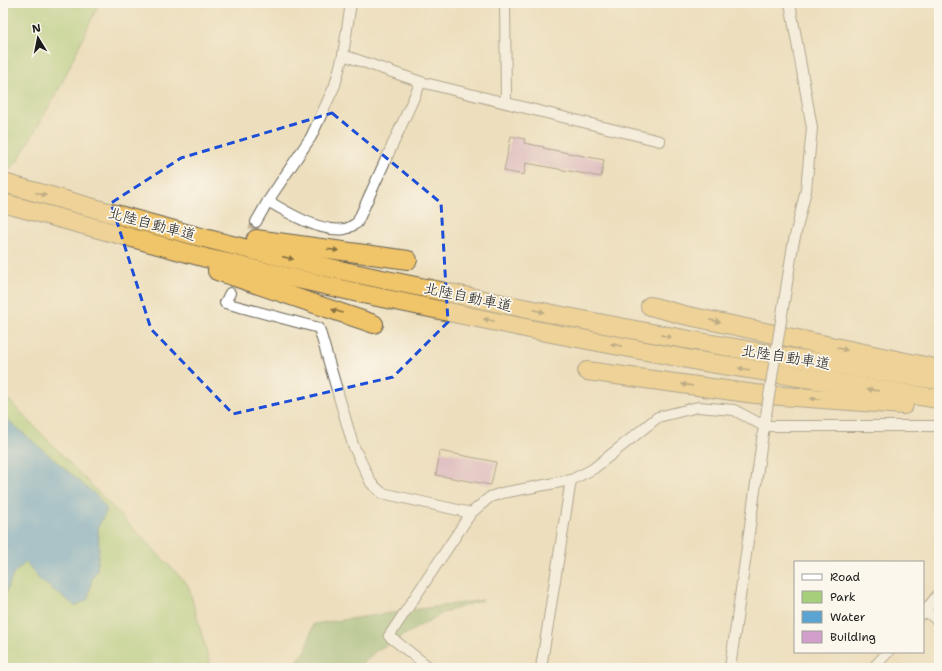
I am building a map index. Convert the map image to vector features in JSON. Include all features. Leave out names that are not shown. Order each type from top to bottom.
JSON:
[{"type":"highway","name":"北陸自動車道","points":[[3,183],[212,240],[278,256],[497,303],[696,342],[939,380]]},
{"type":"highway","points":[[61,199],[223,234],[408,260]]},
{"type":"highway","name":"北陸自動車道","points":[[3,203],[206,258],[363,294],[530,329],[698,361],[939,399]]},
{"type":"highway","points":[[3,208],[199,265],[374,324]]},
{"type":"highway","points":[[650,306],[684,315],[939,369]]},
{"type":"highway","points":[[587,371],[756,394],[939,407]]},
{"type":"street","points":[[256,222],[268,201],[311,137],[335,85],[343,55],[351,3]]},
{"type":"street","points":[[505,3],[506,102]]},
{"type":"street","points":[[730,668],[764,426],[793,245],[806,190],[812,128],[790,3]]},
{"type":"street","points":[[343,55],[421,82],[660,141]]},
{"type":"street","points":[[268,201],[301,220],[331,229],[346,229],[357,223],[421,82]]},
{"type":"street","points":[[230,293],[225,303],[319,328],[353,445],[371,483],[382,493],[471,513]]},
{"type":"street","points":[[430,668],[389,636],[471,513],[490,497],[502,493],[571,480],[593,469],[658,417],[698,407],[734,410],[764,426],[939,426]]},
{"type":"street","points":[[541,668],[571,480]]},
{"type":"street","points":[[939,594],[925,612],[939,622]]},
{"type":"street","points":[[873,668],[887,653]]},
{"type":"highlighted area","points":[[332,113],[441,203],[448,322],[393,377],[233,414],[151,329],[111,203],[181,158]]},
{"type":"green space","points":[[3,3],[99,3],[59,89],[17,162],[3,176]]},
{"type":"green space","points":[[3,394],[188,585],[211,668],[3,668]]},
{"type":"green space","points":[[483,600],[443,613],[376,651],[358,668],[291,668],[306,650],[313,624]]},
{"type":"water","points":[[3,416],[98,497],[107,510],[98,527],[99,547],[97,570],[92,579],[88,599],[75,606],[39,579],[26,562],[14,573],[5,594],[3,606]]},
{"type":"building","points":[[511,136],[525,139],[524,143],[544,147],[543,148],[604,160],[601,177],[526,163],[524,175],[504,171]]},
{"type":"building","points":[[440,451],[496,462],[491,485],[436,475]]},
{"type":"tunnel","points":[[248,244],[256,222]]}]
